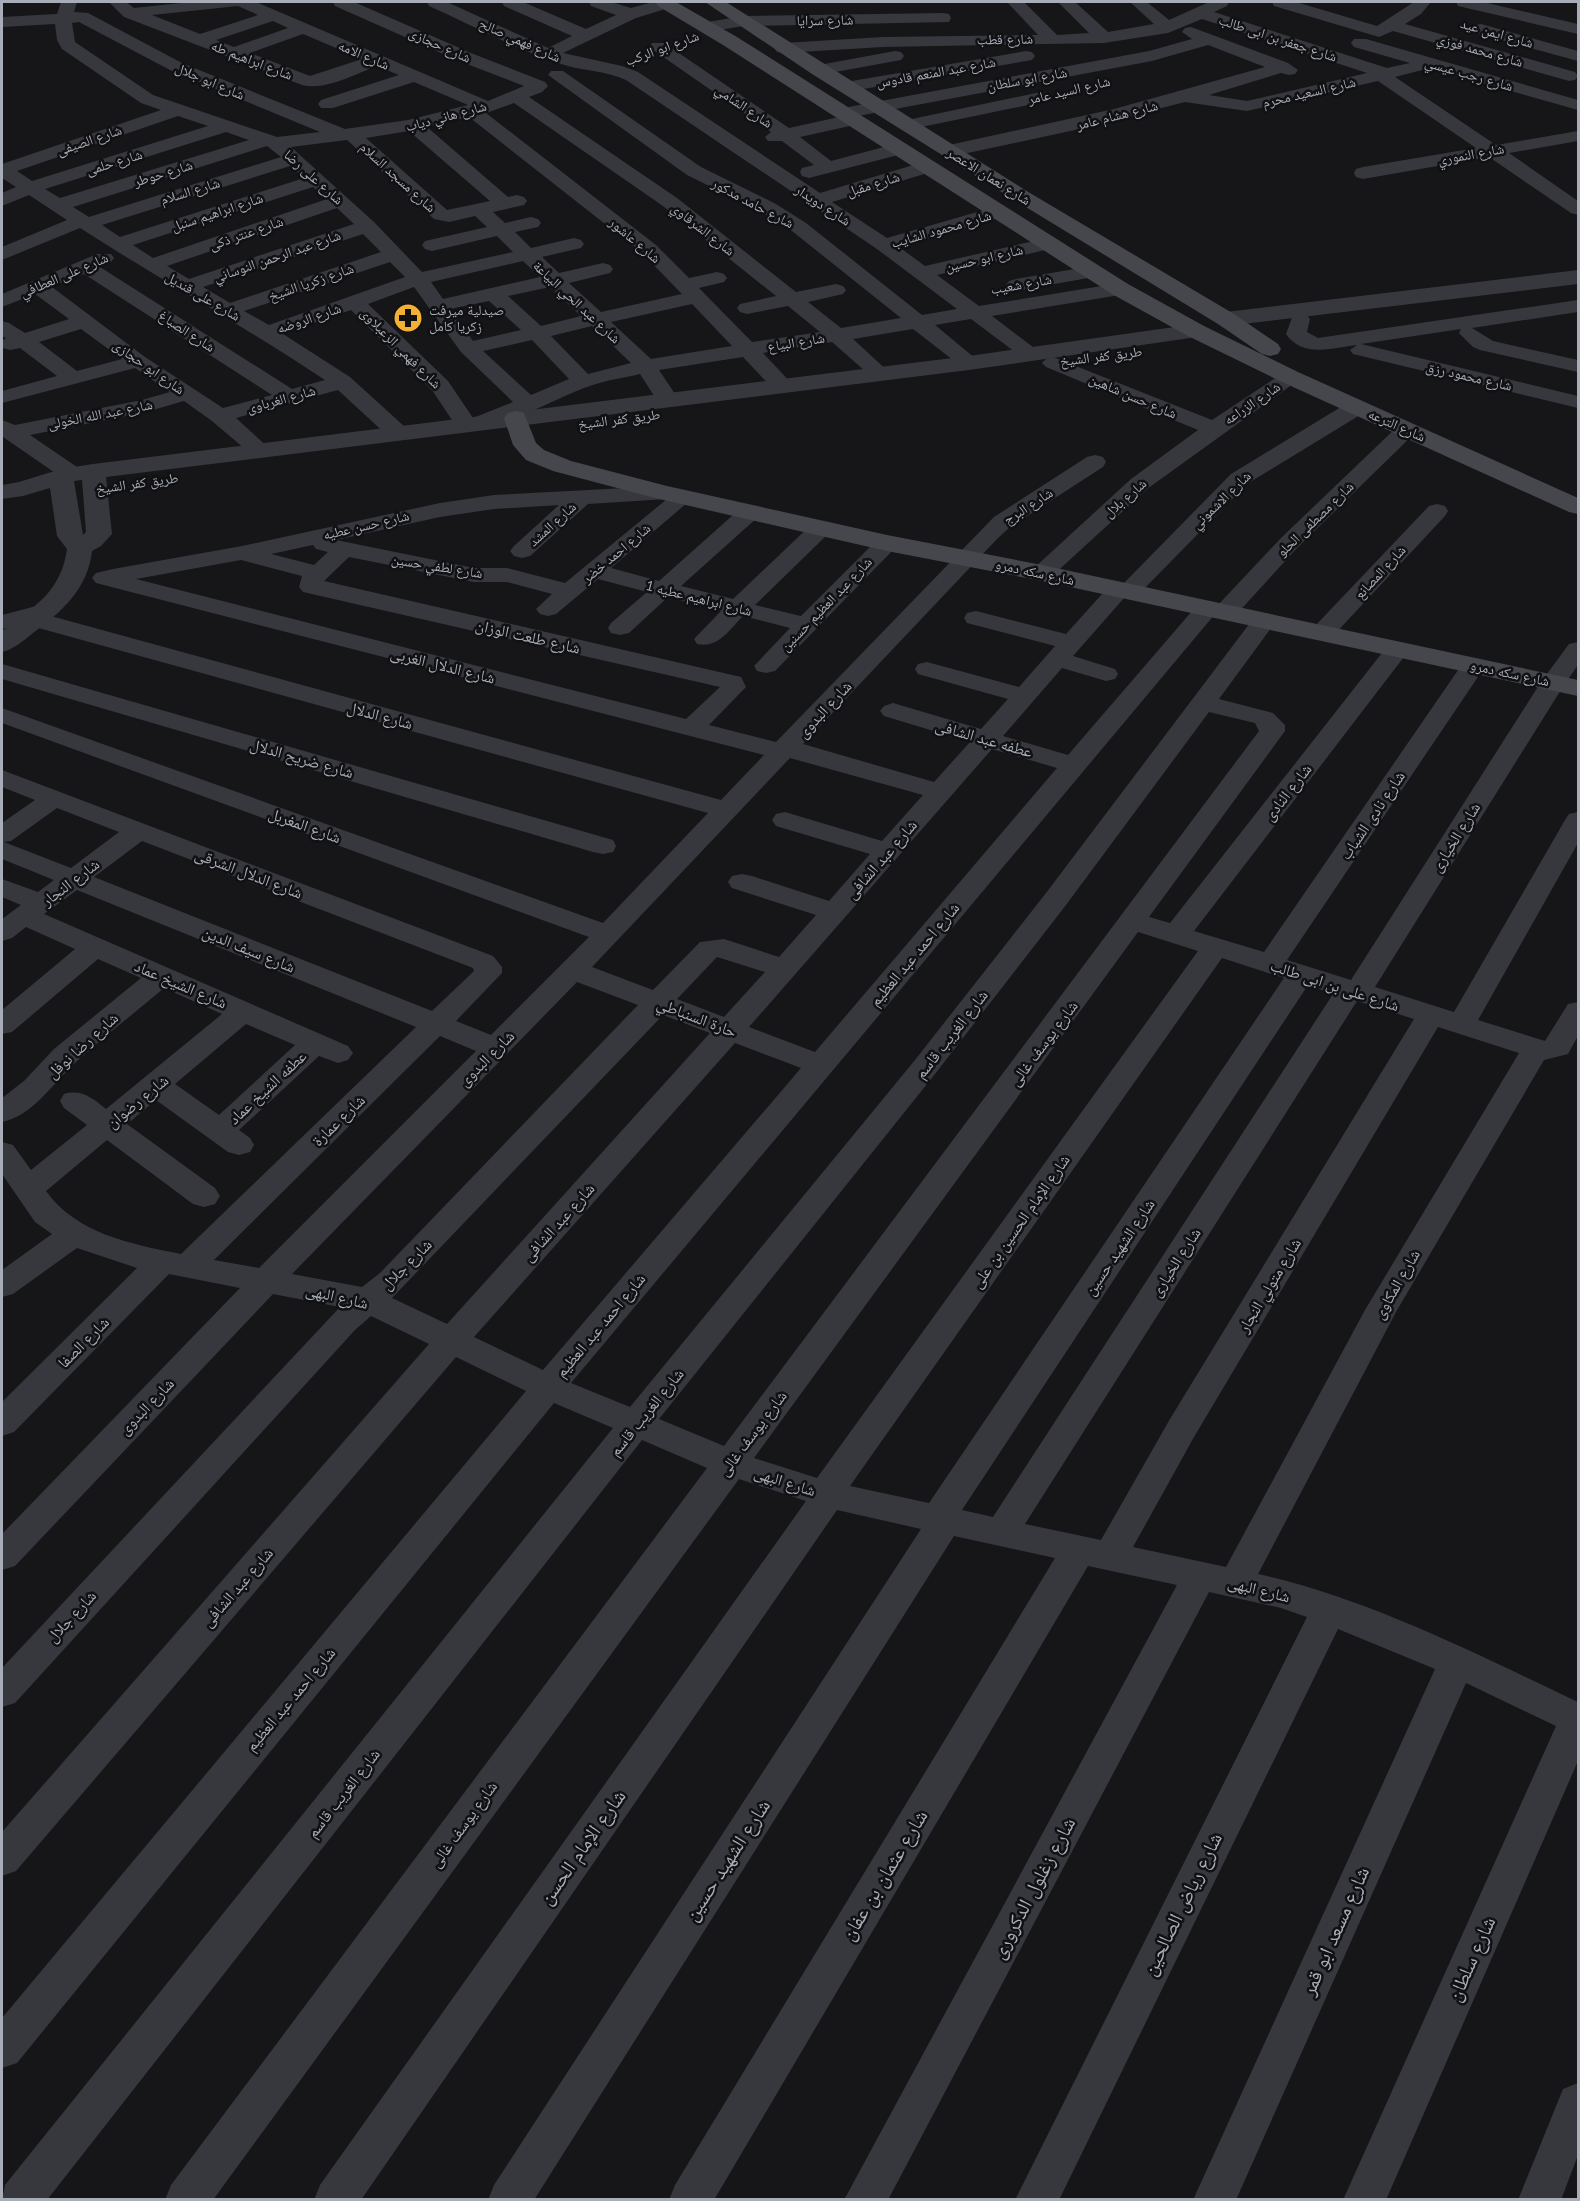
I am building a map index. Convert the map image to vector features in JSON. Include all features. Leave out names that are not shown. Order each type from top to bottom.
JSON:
[{"type":"main road","name":"شارع نعمان الاعصر","points":[[665,2],[1092,272],[1206,336]]},
{"type":"main road","name":"شارع نعمان الاعصر","points":[[714,2],[877,107],[1226,319],[1265,347]]},
{"type":"main road","points":[[717,33],[762,34]]},
{"type":"main road","points":[[993,209],[1023,197]]},
{"type":"main road","name":"شارع الترعه","points":[[1206,336],[1291,369],[1459,444],[1578,488]]},
{"type":"main road","name":"شارع الترعه","points":[[1265,347],[1291,369],[1357,407],[1407,430],[1459,444],[1578,507]]},
{"type":"main road","name":"شارع سكه دمرو","points":[[521,418],[525,446],[535,454],[562,466],[674,495],[887,543],[1124,590],[1566,685]]},
{"type":"street","points":[[2,22],[123,7],[234,2]]},
{"type":"street","name":"شارع الامه","points":[[243,2],[414,76],[478,108]]},
{"type":"street","name":"شارع حجازى","points":[[341,2],[473,60],[539,86]]},
{"type":"street","name":"شارع فهمي صالح","points":[[435,2],[548,54],[563,68],[610,67]]},
{"type":"street","points":[[510,2],[585,35]]},
{"type":"street","points":[[597,2],[630,14]]},
{"type":"street","points":[[548,54],[630,14],[665,2]]},
{"type":"street","points":[[929,2],[961,40]]},
{"type":"street","points":[[1015,2],[1052,39]]},
{"type":"street","points":[[1066,2],[1104,38]]},
{"type":"street","points":[[1138,2],[1171,27],[1209,39],[1332,87]]},
{"type":"street","points":[[1464,2],[1578,29]]},
{"type":"street","name":"شارع ابراهيم طه","points":[[123,7],[199,40],[308,81],[376,60]]},
{"type":"street","name":"شارع قطب","points":[[783,48],[893,41],[1104,38],[1171,27],[1208,7]]},
{"type":"street","name":"شارع جعفر بن ابى طالب","points":[[1208,7],[1247,28],[1384,74],[1578,209]]},
{"type":"street","points":[[1247,28],[1278,10],[1337,19],[1437,16]]},
{"type":"street","name":"شارع على رضا","points":[[71,12],[64,40],[68,45],[147,99],[272,141],[294,159],[367,226],[418,279],[521,418]]},
{"type":"street","name":"شارع ابو جلال","points":[[71,12],[139,50],[174,66],[347,134]]},
{"type":"street","points":[[199,40],[274,15]]},
{"type":"street","points":[[1337,57],[1398,16]]},
{"type":"street","name":"شارع محمد فوزي","points":[[1398,16],[1576,69]]},
{"type":"street","name":"شارع سرايا","points":[[717,33],[744,21],[943,18]]},
{"type":"street","points":[[1290,42],[1337,19]]},
{"type":"street","name":"شارع ايمن عيد","points":[[1469,26],[1576,69]]},
{"type":"street","points":[[233,53],[303,28]]},
{"type":"street","name":"شارع ابو الركب","points":[[610,67],[673,42],[717,33]]},
{"type":"street","name":"شارع ابو سلطان","points":[[678,159],[785,134],[877,107],[1152,56],[1209,39]]},
{"type":"street","points":[[893,41],[1001,105]]},
{"type":"street","name":"شارع الشامي","points":[[673,42],[828,167]]},
{"type":"street","name":"شارع رجب عيسي","points":[[1360,43],[1578,105]]},
{"type":"street","points":[[317,52],[339,45]]},
{"type":"street","name":"شارع السيد عامر","points":[[1102,83],[1230,47]]},
{"type":"street","points":[[819,70],[913,52]]},
{"type":"street","name":"شارع عبد المنعم قادوس","points":[[846,87],[1026,56]]},
{"type":"street","points":[[272,68],[295,60]]},
{"type":"street","name":"شارع السعيد محرم","points":[[1185,98],[1247,106],[1431,63]]},
{"type":"street","name":"شارع دويدار","points":[[610,67],[632,76],[783,179],[818,200],[884,245],[951,297]]},
{"type":"street","name":"شارع هاني دياب","points":[[272,141],[347,134],[412,118],[435,120],[517,97],[539,86],[563,68]]},
{"type":"street","name":"شارع حامد مدكور","points":[[563,68],[678,159],[714,182],[737,192],[799,227],[969,363]]},
{"type":"street","name":"شارع هشام عامر","points":[[949,151],[1112,117],[1185,98],[1282,68]]},
{"type":"street","points":[[1540,94],[1576,69]]},
{"type":"street","points":[[327,104],[414,76]]},
{"type":"street","name":"شارع السيد عامر","points":[[907,125],[1057,94]]},
{"type":"street","name":"شارع الشرقاوي","points":[[517,97],[670,202],[837,335],[880,374]]},
{"type":"street","name":"شارع عاشور","points":[[478,108],[649,249],[783,386]]},
{"type":"street","name":"شارع الصيفى","points":[[2,170],[177,110]]},
{"type":"street","name":"شارع مسجد السلام","points":[[347,134],[441,216],[510,202],[412,118]]},
{"type":"street","name":"شارع حلمى","points":[[2,200],[30,188],[226,126]]},
{"type":"street","name":"شارع النموري","points":[[1363,173],[1578,136]]},
{"type":"street","name":"شارع حوطر","points":[[58,206],[272,141]]},
{"type":"street","points":[[737,192],[899,149]]},
{"type":"street","name":"شارع السلام","points":[[2,254],[84,222],[294,159]]},
{"type":"street","name":"شارع مقبل","points":[[818,200],[927,167]]},
{"type":"street","name":"شارع على قنديل","points":[[2,170],[151,265],[267,333],[342,382],[397,432]]},
{"type":"street","name":"شارع ابراهيم سنبل","points":[[122,246],[317,180]]},
{"type":"street","name":"شارع عنتر ذكى","points":[[151,265],[340,201]]},
{"type":"street","name":"شارع عبد الحي البياعة","points":[[479,209],[646,366],[668,400]]},
{"type":"street","name":"شارع محمود الشايب","points":[[884,245],[993,209]]},
{"type":"street","points":[[432,245],[531,223]]},
{"type":"street","name":"شارع عبد الرحمن النوساني","points":[[187,286],[367,226]]},
{"type":"street","name":"شارع الروضه","points":[[267,333],[418,279],[574,244]]},
{"type":"street","name":"شارع ابو حسين","points":[[921,273],[1047,244]]},
{"type":"street","name":"شارع على العطافي","points":[[2,302],[85,266],[122,246]]},
{"type":"street","name":"شارع زكريا الشيخ","points":[[228,310],[394,254]]},
{"type":"street","name":"شارع الصباغ","points":[[85,266],[290,397]]},
{"type":"street","points":[[438,306],[603,269]]},
{"type":"street","name":"شارع شعيب","points":[[998,288],[1092,272]]},
{"type":"street","points":[[1226,319],[1578,277]]},
{"type":"street","points":[[468,348],[596,319],[691,291],[717,278]]},
{"type":"street","name":"شارع ابو حجازى","points":[[37,286],[138,361],[220,416],[260,450]]},
{"type":"street","points":[[1265,347],[1263,339],[1266,332],[1273,326],[1300,320],[1578,287]]},
{"type":"street","name":"شارع البياع","points":[[521,418],[583,381],[646,366],[917,322],[973,303],[1120,289]]},
{"type":"street","points":[[747,308],[836,290]]},
{"type":"street","points":[[494,294],[537,333],[583,381]]},
{"type":"street","name":"شارع شعيب","points":[[951,297],[973,303]]},
{"type":"street","name":"شارع فهمي الزعبلاوى","points":[[354,302],[440,386],[473,424]]},
{"type":"street","points":[[973,303],[1030,354]]},
{"type":"street","points":[[1300,320],[1296,334],[1307,342],[1318,344],[1578,306]]},
{"type":"street","points":[[1291,369],[1360,350],[1578,316]]},
{"type":"street","points":[[2,346],[84,321]]},
{"type":"street","points":[[2,327],[73,378]]},
{"type":"street","points":[[1469,333],[1487,346],[1578,366]]},
{"type":"street","name":"طريق كفر الشيخ","points":[[12,491],[42,493],[77,480],[260,450],[334,448],[397,432],[1030,354],[1206,336]]},
{"type":"street","name":"طريق كفر الشيخ","points":[[77,480],[334,448],[521,418],[1053,363],[1206,336]]},
{"type":"street","name":"شارع محمود رزق","points":[[1360,350],[1578,402]]},
{"type":"street","points":[[2,397],[138,361]]},
{"type":"street","name":"شارع حسن شاهين","points":[[1053,363],[1214,429]]},
{"type":"street","name":"شارع الزراعه","points":[[1214,429],[1291,369]]},
{"type":"street","name":"شارع الغرباوى","points":[[220,416],[342,382]]},
{"type":"street","name":"شارع عبد الله الخولى","points":[[6,429],[146,405],[188,393]]},
{"type":"street","name":"شارع الاشموني","points":[[1124,590],[1239,479],[1357,407]]},
{"type":"street","points":[[2,644],[59,599],[72,584],[80,548],[99,534],[77,480],[6,429]]},
{"type":"street","name":"شارع بلال","points":[[1042,573],[1139,484],[1214,429]]},
{"type":"street","name":"شارع مصطفى الحلو","points":[[1216,610],[1407,430]]},
{"type":"street","name":"شارع البرج","points":[[966,558],[1002,522],[1095,462]]},
{"type":"street","name":"شارع حسن عطيه","points":[[72,584],[242,553],[440,510],[494,502],[674,495]]},
{"type":"street","name":"شارع احمد خضر","points":[[549,609],[674,495]]},
{"type":"street","name":"شارع المشد","points":[[522,550],[582,497]]},
{"type":"street","name":"شارع المصانع","points":[[1323,632],[1437,511]]},
{"type":"street","points":[[620,628],[750,512]]},
{"type":"street","points":[[706,639],[821,528]]},
{"type":"street","name":"شارع لطفي حسين","points":[[303,540],[443,570],[474,575],[507,575],[570,591]]},
{"type":"street","name":"شارع عبد العظيم حسنين","points":[[766,666],[887,543]]},
{"type":"street","points":[[242,553],[318,573],[344,549]]},
{"type":"street","name":"شارع البدوى","points":[[2,1556],[267,1280],[608,934],[966,558]]},
{"type":"street","name":"شارع ابراهيم عطيه 1","points":[[593,571],[806,625]]},
{"type":"street","name":"شارع طلعت الوزان","points":[[318,573],[311,582],[311,586],[315,589],[732,682],[734,687],[690,729]]},
{"type":"street","name":"شارع الدلال الغربى","points":[[104,578],[690,729],[785,750],[940,792]]},
{"type":"street","name":"شارع عبد الشافى","points":[[2,1859],[450,1342],[1065,651],[1124,590]]},
{"type":"street","name":"شارع احمد عبد العظيم","points":[[2,2049],[548,1387],[1074,765],[1216,610]]},
{"type":"street","points":[[2,622],[38,615]]},
{"type":"street","name":"شارع الدلال","points":[[38,615],[727,810]]},
{"type":"street","points":[[976,618],[1065,651],[1106,674]]},
{"type":"street","name":"شارع الغريب قاسم","points":[[20,2199],[636,1424],[932,1057],[1056,899],[1265,620]]},
{"type":"street","name":"شارع النادى","points":[[1176,935],[1398,649]]},
{"type":"street","name":"شارع الخيارى","points":[[1000,1533],[1354,991],[1566,685],[1578,649]]},
{"type":"street","name":"شارع نادى الشباب","points":[[1270,964],[1474,665]]},
{"type":"street","points":[[927,669],[1025,696]]},
{"type":"street","name":"شارع ضريح الدلال","points":[[2,671],[603,846]]},
{"type":"street","points":[[627,713],[644,691]]},
{"type":"street","name":"شارع يوسف غالى","points":[[186,2199],[1134,921],[1272,731],[1272,725],[1264,718],[1203,703]]},
{"type":"street","name":"عطفه عبد الشافى","points":[[893,711],[1074,765]]},
{"type":"street","name":"شارع المغربل","points":[[2,716],[608,934]]},
{"type":"street","name":"شارع الدلال الشرقى","points":[[2,778],[483,962],[488,967],[488,973]]},
{"type":"street","points":[[2,835],[53,799]]},
{"type":"street","points":[[785,820],[888,851]]},
{"type":"street","name":"شارع متولي النجار","points":[[1094,1554],[1182,1428],[1578,820]]},
{"type":"street","name":"شارع النجار","points":[[22,917],[138,831]]},
{"type":"street","name":"شارع سيف الدين","points":[[2,850],[496,1048]]},
{"type":"street","points":[[742,882],[834,912]]},
{"type":"street","name":"شارع الشيخ عماد","points":[[2,887],[22,917],[327,1048]]},
{"type":"street","name":"شارع على بن ابى طالب","points":[[1134,921],[1536,1048]]},
{"type":"street","points":[[2,1025],[95,947]]},
{"type":"street","name":"شارع الإمام الحسين بن على","points":[[827,1495],[1215,947]]},
{"type":"street","name":"شارع جلال","points":[[2,1692],[343,1322],[391,1281],[710,948],[724,948],[784,969]]},
{"type":"street","name":"حارة السنباطي","points":[[573,970],[821,1065]]},
{"type":"street","name":"شارع عمارة","points":[[176,1263],[437,1024],[488,973]]},
{"type":"street","name":"شارع الشهيد حسين","points":[[509,2199],[941,1520],[1300,974]]},
{"type":"street","name":"شارع رضا نوفل","points":[[2,1112],[34,1088],[64,1056],[161,976]]},
{"type":"street","name":"شارع رضوان","points":[[13,1178],[107,1125],[244,1011]]},
{"type":"street","points":[[1536,1048],[1545,1051],[1558,1047],[1578,1011]]},
{"type":"street","name":"عطفه الشيخ عماد","points":[[156,1085],[230,1138],[327,1048]]},
{"type":"street","name":"شارع المكاوى","points":[[1218,1579],[1536,1048]]},
{"type":"street","points":[[75,1101],[204,1196]]},
{"type":"street","name":"شارع البهى","points":[[13,1178],[46,1214],[74,1234],[116,1251],[367,1300],[450,1342],[548,1387],[730,1463],[827,1495],[1282,1594],[1329,1609],[1457,1662],[1578,1719]]},
{"type":"street","points":[[2,1287],[74,1234]]},
{"type":"street","name":"شارع الصفا","points":[[9,1404],[176,1263]]},
{"type":"street","name":"شارع الإمام الحسن","points":[[335,2199],[827,1495]]},
{"type":"street","name":"شارع عثمان بن عفان","points":[[690,2199],[1094,1554]]},
{"type":"street","name":"شارع زغلول الدكرورى","points":[[865,2199],[1218,1579]]},
{"type":"street","name":"شارع رياض الصالحين","points":[[1036,2199],[1329,1609]]},
{"type":"street","name":"شارع مسعد ابو قمر","points":[[1214,2199],[1457,1662]]},
{"type":"street","name":"شارع سلطان","points":[[1364,2199],[1578,1719]]},
{"type":"street","points":[[1539,2199],[1578,2103]]},
{"type":"place","name":"صيدلية ميرفت زكريا كامل","points":[[408,318]]}]
